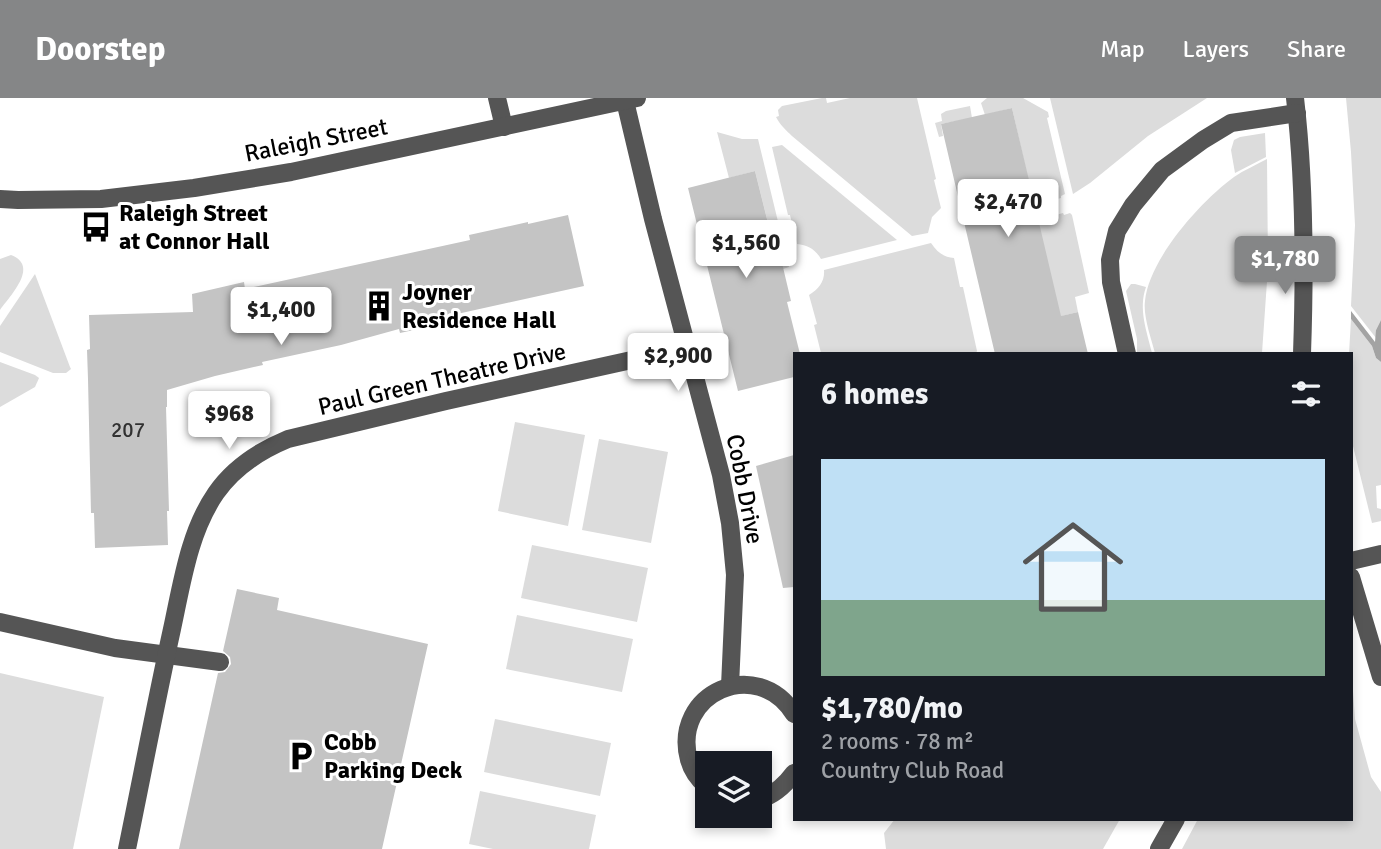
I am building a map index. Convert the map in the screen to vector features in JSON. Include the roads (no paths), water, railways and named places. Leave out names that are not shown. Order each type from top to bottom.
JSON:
[{"type":"street","points":[[497,98],[504,127]]},
{"type":"street","name":"Raleigh Street","points":[[0,199],[101,199],[194,188],[291,172],[631,99]]},
{"type":"street","name":"Cobb Drive","points":[[631,99],[686,348],[721,475],[730,523],[735,575],[730,686]]},
{"type":"street","points":[[1127,352],[1111,282],[1110,260],[1117,231],[1133,205],[1162,170],[1203,140],[1231,124],[1296,106],[1304,239],[1302,352]]},
{"type":"street","name":"Paul Green Theatre Drive","points":[[127,849],[166,656],[194,537],[217,492],[235,471],[268,447],[288,439],[686,348]]},
{"type":"street","points":[[1353,561],[1381,554]]},
{"type":"street","points":[[1353,584],[1381,677]]},
{"type":"street","points":[[0,622],[115,648],[220,663]]},
{"type":"street","points":[[695,773],[686,749],[687,731],[702,702],[715,692],[745,684],[761,686],[788,703],[793,712]]},
{"type":"street","points":[[772,793],[783,786],[793,773]]},
{"type":"street","points":[[1159,849],[1175,821]]},
{"type":"place","name":"Raleigh Street at Connor Hall","points":[[96,227]]},
{"type":"place","name":"Joyner Residence Hall","points":[[379,306]]},
{"type":"place","name":"Cobb Parking Deck","points":[[301,756]]}]
